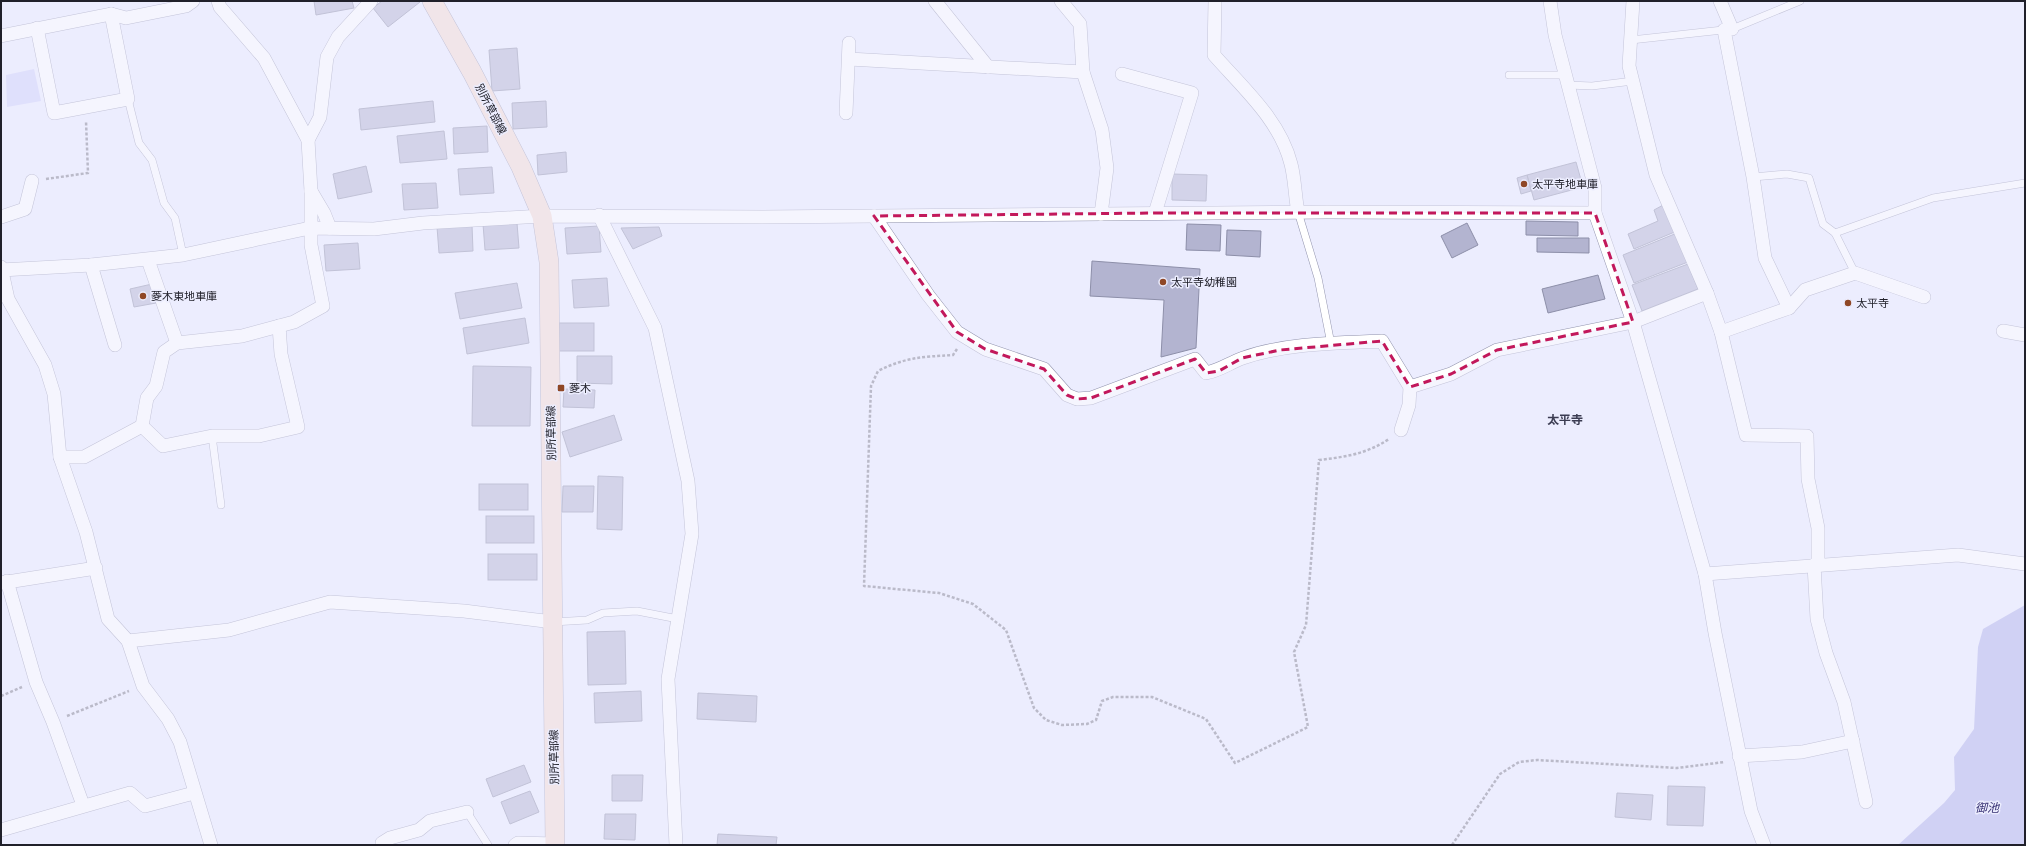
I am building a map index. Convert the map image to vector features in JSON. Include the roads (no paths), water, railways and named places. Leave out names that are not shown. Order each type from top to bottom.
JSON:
[{"type":"main road","name":"別所草部線","points":[[432,1],[472,72],[521,167],[542,216],[549,262],[555,844]]},
{"type":"street","points":[[1,36],[111,14],[126,18],[186,6],[193,1]]},
{"type":"street","points":[[142,426],[147,398],[156,386],[164,352],[177,343],[242,336],[294,322],[323,306],[311,245],[311,191],[308,140],[264,58],[220,7],[218,1]]},
{"type":"street","points":[[308,140],[320,117],[327,57],[338,37],[371,1]]},
{"type":"street","points":[[935,1],[988,67]]},
{"type":"street","points":[[1061,1],[1080,24],[1083,72],[1102,130],[1107,168],[1101,214]]},
{"type":"street","points":[[1215,1],[1214,55],[1269,117],[1281,137],[1291,164],[1298,212]]},
{"type":"street","points":[[1550,1],[1554,36],[1595,188],[1595,213],[1633,322],[1705,574],[1750,811],[1764,845]]},
{"type":"street","points":[[1633,1],[1629,66],[1656,175],[1707,293],[1720,332],[1746,435],[1807,436],[1808,479],[1818,528],[1816,565],[1817,619],[1826,653],[1844,702],[1866,802]]},
{"type":"street","points":[[1720,1],[1728,30],[1765,258],[1789,308]]},
{"type":"street","points":[[37,28],[54,113],[128,99],[111,14]]},
{"type":"street","points":[[846,113],[849,43]]},
{"type":"street","points":[[849,59],[1083,72]]},
{"type":"street","points":[[1122,74],[1192,93],[1155,213]]},
{"type":"street","points":[[1,217],[25,209],[32,181]]},
{"type":"street","points":[[311,191],[324,213],[330,228]]},
{"type":"street","points":[[211,845],[194,793],[180,742],[168,719],[144,686],[128,641],[108,619],[86,532],[60,457],[54,394],[45,365],[8,299],[1,269],[91,265],[183,256],[310,228],[374,230],[423,223],[542,216],[874,216],[1298,212],[1595,213]]},
{"type":"street","points":[[599,215],[655,328],[688,481],[692,534],[668,679],[676,845]]},
{"type":"street","points":[[874,216],[928,295],[957,332],[985,349],[1044,369],[1067,395],[1077,400],[1090,398],[1195,360],[1206,373],[1219,371],[1242,358],[1280,350],[1331,344],[1382,341],[1410,388],[1409,405],[1401,430]]},
{"type":"street","points":[[148,260],[177,343]]},
{"type":"street","points":[[91,265],[115,345]]},
{"type":"street","points":[[1720,332],[1789,308],[1805,290],[1855,273],[1924,297]]},
{"type":"street","points":[[1410,388],[1451,374],[1497,350],[1633,322],[1707,293]]},
{"type":"street","points":[[142,426],[163,446],[212,436],[259,436],[298,427],[281,354],[279,326]]},
{"type":"street","points":[[2003,331],[2025,335]]},
{"type":"street","points":[[60,457],[84,457],[142,426]]},
{"type":"street","points":[[1705,574],[1958,555],[2025,564]]},
{"type":"street","points":[[82,805],[53,722],[36,682],[4,582],[96,568]]},
{"type":"street","points":[[128,641],[229,630],[330,602],[464,611],[553,622]]},
{"type":"street","points":[[1739,758],[1802,752],[1853,741]]},
{"type":"street","points":[[1,830],[130,792],[145,806],[194,793]]},
{"type":"street","points":[[382,845],[382,843],[390,838],[420,830],[430,821],[467,812]]},
{"type":"street","points":[[515,845],[518,843],[555,844]]},
{"type":"lane","points":[[1631,40],[1728,30],[1800,1]]},
{"type":"lane","points":[[1509,75],[1566,80],[1592,86],[1633,81]]},
{"type":"lane","points":[[128,99],[139,143],[152,160],[164,203],[174,218],[183,256]]},
{"type":"lane","points":[[1753,177],[1787,174],[1809,178],[1823,224],[1836,233],[1855,273]]},
{"type":"lane","points":[[1836,233],[1933,198],[2025,183]]},
{"type":"lane","points":[[1298,212],[1318,278],[1331,344]]},
{"type":"lane","points":[[212,436],[221,504]]},
{"type":"lane","points":[[553,622],[587,620],[603,613],[637,611],[678,619]]},
{"type":"lane","points":[[467,812],[488,845]]},
{"type":"water","name":"御池","points":[[2025,605],[2025,845],[1898,845],[1944,803],[1955,790],[1954,757],[1974,729],[1978,647],[1983,629]]},
{"type":"place","name":"太平寺地車庫","points":[[1524,184]]},
{"type":"place","name":"太平寺幼稚園","points":[[1163,282]]},
{"type":"place","name":"菱木東地車庫","points":[[143,296]]},
{"type":"place","name":"太平寺","points":[[1848,303]]},
{"type":"place","name":"菱木","points":[[561,388]]},
{"type":"district","name":"太平寺","points":[[1565,420]]}]
